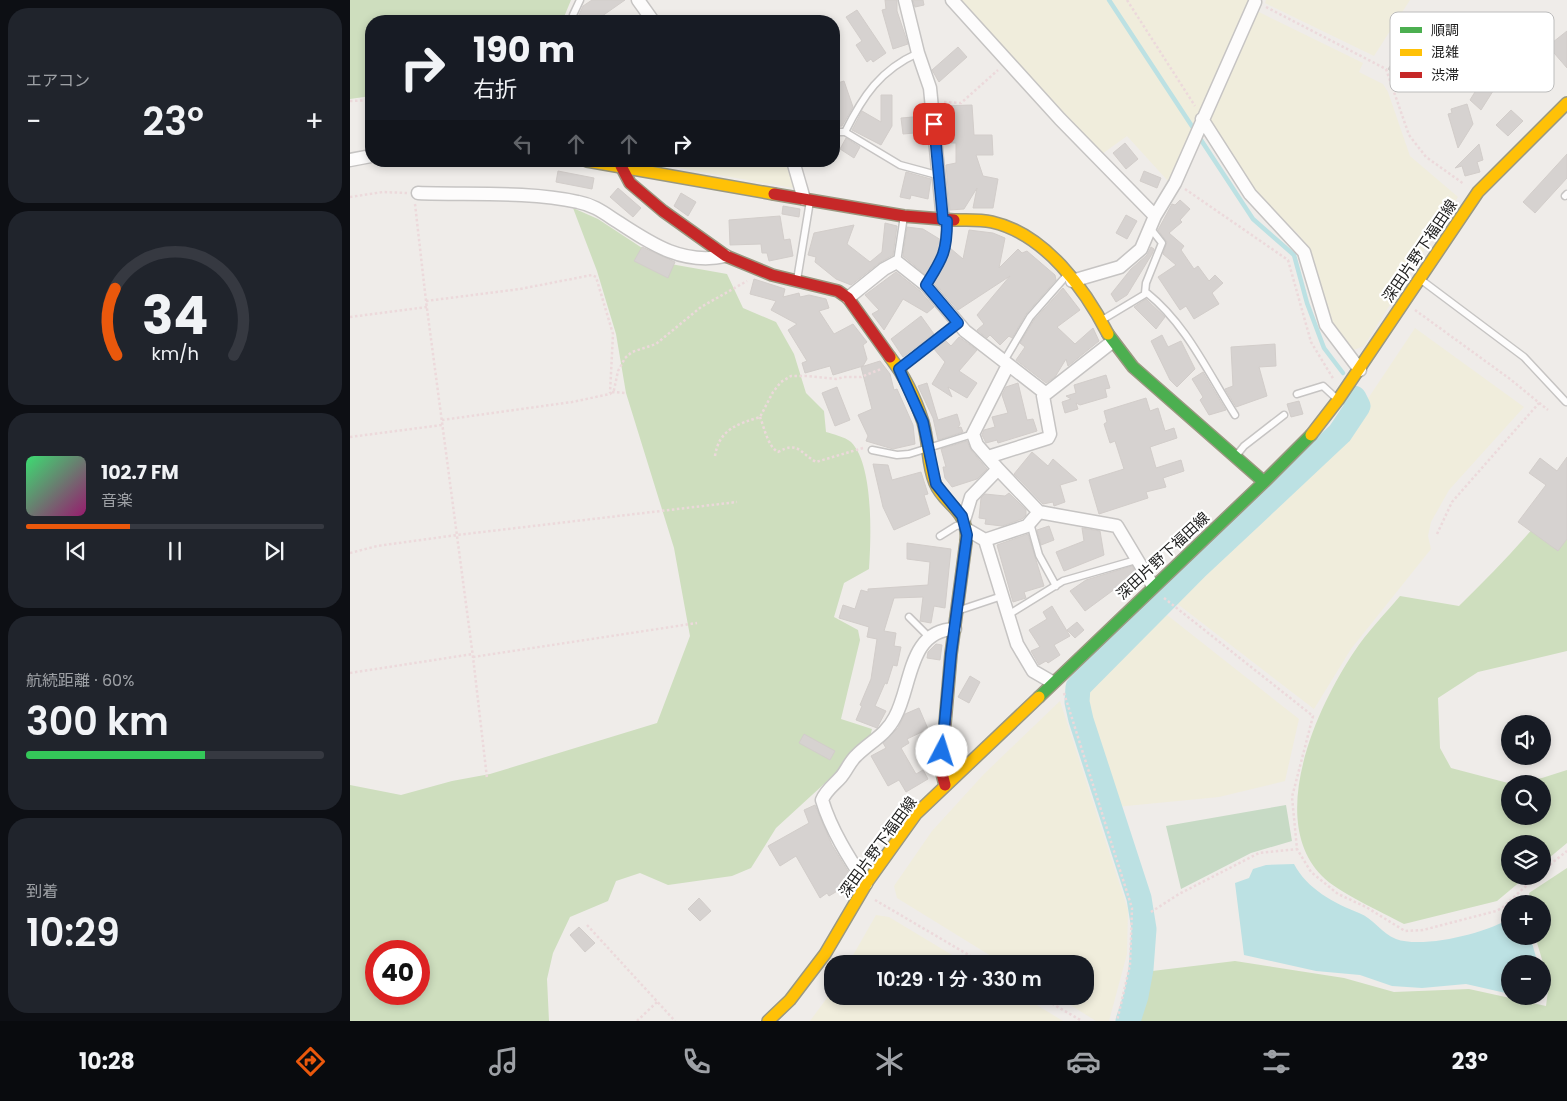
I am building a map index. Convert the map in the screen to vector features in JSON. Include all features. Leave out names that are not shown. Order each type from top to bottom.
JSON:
[{"type":"street","points":[[638,0],[649,15]]},
{"type":"street","points":[[905,0],[918,53],[930,88],[937,174],[945,221]]},
{"type":"street","points":[[952,0],[1060,120],[1155,216]]},
{"type":"street","points":[[1070,277],[1110,271],[1128,262],[1141,249],[1155,216],[1175,183],[1255,2]]},
{"type":"street","name":"深田片野下福田線","points":[[768,1021],[790,1000],[825,954],[864,888],[916,814],[1054,680],[1264,482],[1317,428],[1360,370],[1419,278],[1478,192],[1567,102]]},
{"type":"street","points":[[1202,119],[1250,194],[1304,252],[1326,325],[1360,370]]},
{"type":"street","points":[[350,160],[365,157]]},
{"type":"street","points":[[622,167],[630,183],[664,211],[726,256],[762,271],[838,291],[848,298],[897,367],[923,422],[936,484],[965,524],[985,540],[1017,644],[1033,671],[1054,680]]},
{"type":"street","points":[[626,167],[904,216],[945,221],[975,219],[1006,226],[1021,233],[1044,249],[1070,277],[1101,320],[1112,342],[1134,367],[1264,482]]},
{"type":"street","points":[[795,167],[807,200]]},
{"type":"street","points":[[418,193],[550,197],[578,202],[596,207],[669,252],[688,258],[709,260],[726,256]]},
{"type":"street","points":[[848,298],[884,269],[897,262],[926,285],[965,331],[1045,392]]},
{"type":"street","points":[[988,457],[1048,438],[1050,434],[1043,396],[1045,392],[1112,342]]},
{"type":"street","points":[[1006,363],[972,434],[977,445],[1039,512],[1117,526],[1153,586]]},
{"type":"street","points":[[945,785],[940,770],[957,611],[966,552],[965,524],[971,497],[998,469]]},
{"type":"street","points":[[985,540],[1030,523],[1039,512]]},
{"type":"street","points":[[864,888],[825,812],[822,800],[824,793],[841,777],[857,754],[880,738],[895,718],[920,647],[936,632],[955,628]]},
{"type":"lane","points":[[573,15],[580,0]]},
{"type":"lane","points":[[845,132],[866,93],[898,64],[918,53]]},
{"type":"lane","points":[[840,132],[845,132],[900,165],[937,174]]},
{"type":"lane","points":[[797,281],[807,200]]},
{"type":"lane","points":[[897,262],[904,216]]},
{"type":"lane","points":[[926,285],[944,256],[947,245],[945,221]]},
{"type":"lane","points":[[1145,293],[1146,283],[1162,243],[1151,229]]},
{"type":"lane","points":[[1006,363],[1030,318],[1070,277]]},
{"type":"lane","points":[[1419,278],[1524,357],[1566,402]]},
{"type":"lane","points":[[1101,320],[1145,293]]},
{"type":"lane","points":[[1145,293],[1155,299],[1187,334],[1208,373],[1235,415]]},
{"type":"lane","points":[[897,367],[958,323]]},
{"type":"lane","points":[[1297,394],[1324,386],[1340,397]]},
{"type":"lane","points":[[1235,456],[1244,446],[1284,415]]},
{"type":"lane","points":[[872,450],[898,455],[972,434]]},
{"type":"lane","points":[[1030,523],[1039,555],[1056,586]]},
{"type":"lane","points":[[940,536],[956,526],[965,524]]},
{"type":"lane","points":[[1008,615],[1063,581],[1136,560]]},
{"type":"lane","points":[[957,611],[1002,596]]},
{"type":"lane","points":[[909,617],[929,637]]},
{"type":"path","points":[[1127,0],[1202,119]]},
{"type":"path","points":[[1255,2],[1376,63],[1386,69],[1390,80]]},
{"type":"path","points":[[932,101],[961,103],[1008,61]]},
{"type":"path","points":[[1394,92],[1409,135],[1421,150],[1434,163],[1478,192]]},
{"type":"path","points":[[350,101],[365,100]]},
{"type":"path","points":[[1175,183],[1288,260],[1311,342],[1340,397]]},
{"type":"path","points":[[350,197],[382,192],[418,193],[415,211],[473,655],[487,778]]},
{"type":"path","points":[[611,393],[618,371],[625,358],[632,352],[656,344],[701,307],[762,271]]},
{"type":"path","points":[[426,301],[520,289],[592,275],[596,278],[613,334],[611,393]]},
{"type":"path","points":[[1404,302],[1510,379],[1548,410]]},
{"type":"path","points":[[350,317],[427,307]]},
{"type":"path","points":[[715,456],[720,438],[736,424],[760,417],[773,392],[781,382],[791,376],[836,379],[861,377],[897,367]]},
{"type":"path","points":[[442,420],[611,393],[626,393]]},
{"type":"path","points":[[1436,534],[1452,502],[1539,403]]},
{"type":"path","points":[[760,417],[770,443],[774,450],[778,452],[790,446],[796,447],[816,462],[859,448],[872,450]]},
{"type":"path","points":[[350,438],[442,425]]},
{"type":"path","points":[[350,553],[377,546],[456,535],[736,502]]},
{"type":"path","points":[[1153,586],[1174,607],[1313,716],[1292,797],[1296,849],[1310,872],[1323,883],[1405,931],[1423,930],[1496,911],[1502,908],[1527,885]]},
{"type":"path","points":[[350,672],[697,623]]},
{"type":"path","points":[[1054,680],[1064,691],[1132,908],[1130,965],[1117,1021]]},
{"type":"path","points":[[1152,912],[1178,894],[1259,853],[1296,849]]},
{"type":"path","points":[[1551,864],[1567,851]]},
{"type":"path","points":[[864,888],[970,955]]},
{"type":"path","points":[[587,925],[675,1021]]},
{"type":"path","points":[[637,1021],[657,1002]]},
{"type":"path","points":[[1054,1005],[1082,1021]]},
{"type":"shaded area","points":[[960,0],[1249,0],[1168,181],[1127,136],[1102,154]]},
{"type":"shaded area","points":[[1266,0],[1410,0],[1402,12],[1390,12],[1390,31],[1374,56],[1265,3]]},
{"type":"shaded area","points":[[1259,12],[1363,63],[1359,72],[1383,84],[1388,92],[1410,156],[1458,197],[1364,346],[1354,350],[1344,342],[1334,326],[1307,245],[1256,193],[1211,124],[1209,115],[1255,15]]},
{"type":"shaded area","points":[[673,167],[790,167],[794,179],[793,188]]},
{"type":"shaded area","points":[[1415,328],[1524,407],[1449,490],[1431,522],[1428,536],[1431,549],[1351,649],[1314,709],[1175,602],[1173,596],[1290,488],[1343,436]]},
{"type":"shaded area","points":[[1162,611],[1299,719],[1285,781],[1219,797],[1116,807],[1088,717],[1086,700],[1090,685]]},
{"type":"shaded area","points":[[1060,701],[1128,910],[1127,954],[1109,1021],[1096,1021],[1070,1005],[1094,1005],[1094,955],[989,955],[897,898],[894,886],[932,831],[984,774]]},
{"type":"shaded area","points":[[876,915],[889,917],[952,955],[853,955]]},
{"type":"shaded area","points":[[824,1002],[824,1005],[1037,1005],[1063,1021],[810,1021]]},
{"type":"green space","points":[[350,0],[571,0],[565,15],[365,15],[365,97],[350,99]]},
{"type":"green space","points":[[573,208],[598,219],[665,263],[727,274],[743,308],[776,322],[794,354],[806,393],[824,411],[826,432],[851,442],[864,467],[870,522],[869,569],[844,583],[834,617],[858,630],[860,640],[841,719],[872,729],[870,737],[848,762],[776,828],[751,868],[732,876],[668,885],[640,873],[616,881],[608,901],[570,917],[553,953],[547,979],[549,1021],[350,1021],[350,785],[401,795],[452,781],[490,774],[657,723],[690,636],[674,548],[626,393],[616,334],[597,271]]},
{"type":"green space","points":[[1567,480],[1567,651],[1478,672],[1438,698],[1440,748],[1451,768],[1501,781],[1501,825],[1551,825],[1551,775],[1567,770],[1567,843],[1551,856],[1551,835],[1501,835],[1501,885],[1516,885],[1504,895],[1501,895],[1497,901],[1404,924],[1338,889],[1322,876],[1306,852],[1298,825],[1298,795],[1303,763],[1313,732],[1326,702],[1354,652],[1370,630],[1400,596],[1459,606],[1544,515]]},
{"type":"green space","points":[[1286,805],[1292,841],[1251,853],[1181,889],[1166,826]]},
{"type":"green space","points":[[1567,868],[1567,1021],[1135,1021],[1144,972],[1235,961],[1344,978],[1394,992],[1469,989],[1501,996],[1501,1005],[1551,1005],[1551,955],[1541,955],[1538,945],[1551,945],[1551,895],[1529,895],[1529,893],[1541,885],[1551,885],[1551,879]]},
{"type":"water","points":[[1294,864],[1306,881],[1322,894],[1369,919],[1396,939],[1407,942],[1438,941],[1471,934],[1501,923],[1501,945],[1533,945],[1535,955],[1501,955],[1501,992],[1466,984],[1422,988],[1392,986],[1360,975],[1316,971],[1244,955],[1235,883],[1249,878],[1253,869],[1266,865]]},
{"type":"building","points":[[592,0],[625,0],[604,15],[579,15],[583,6]]},
{"type":"building","points":[[885,0],[897,0],[897,11],[908,44],[893,49],[882,10],[886,9]]},
{"type":"building","points":[[913,0],[923,0],[924,5],[915,7]]},
{"type":"building","points":[[857,10],[886,53],[873,62],[871,59],[867,62],[856,45],[862,41],[846,17]]},
{"type":"building","points":[[1567,31],[1567,68],[1554,53],[1554,41]]},
{"type":"building","points":[[958,47],[967,57],[939,82],[932,70]]},
{"type":"building","points":[[844,81],[853,107],[842,126],[840,126],[840,82]]},
{"type":"building","points":[[1475,92],[1492,92],[1481,110],[1470,100]]},
{"type":"building","points":[[881,95],[892,95],[892,126],[881,145],[852,130],[862,111],[881,122]]},
{"type":"building","points":[[1467,104],[1473,124],[1458,148],[1448,114],[1452,113],[1451,109]]},
{"type":"building","points":[[972,105],[974,135],[992,135],[993,155],[976,155],[983,176],[998,179],[993,208],[973,208],[977,188],[964,209],[950,210],[946,165],[956,163],[956,143],[944,143],[940,106]]},
{"type":"building","points":[[1511,110],[1523,121],[1508,136],[1496,125]]},
{"type":"building","points":[[925,116],[926,132],[903,134],[901,118]]},
{"type":"building","points":[[846,138],[860,147],[854,158],[840,149]]},
{"type":"building","points":[[1125,143],[1138,159],[1126,169],[1113,153]]},
{"type":"building","points":[[1479,144],[1483,160],[1477,162],[1480,172],[1465,176],[1462,166],[1455,168]]},
{"type":"building","points":[[1567,154],[1567,178],[1535,213],[1523,202]]},
{"type":"building","points":[[558,171],[594,178],[592,189],[556,182]]},
{"type":"building","points":[[1144,171],[1161,178],[1157,188],[1140,181]]},
{"type":"building","points":[[906,172],[931,179],[928,199],[911,195],[910,199],[900,197]]},
{"type":"building","points":[[618,188],[641,208],[633,217],[610,197]]},
{"type":"building","points":[[681,193],[696,202],[688,216],[674,206]]},
{"type":"building","points":[[1180,200],[1190,209],[1180,220],[1182,222],[1169,233],[1184,246],[1181,250],[1194,269],[1198,266],[1209,281],[1215,275],[1223,283],[1212,293],[1219,304],[1194,319],[1186,306],[1180,310],[1158,277],[1176,265],[1163,254],[1167,242],[1158,230],[1172,204],[1175,205]]},
{"type":"building","points":[[783,206],[800,209],[799,217],[782,214]]},
{"type":"building","points":[[1126,215],[1137,221],[1127,239],[1116,233]]},
{"type":"building","points":[[780,216],[784,240],[790,239],[793,256],[769,261],[767,253],[762,253],[761,244],[730,245],[729,220]]},
{"type":"building","points":[[885,223],[897,226],[893,255],[879,263],[851,285],[836,279],[815,262],[816,257],[808,255],[814,233],[854,225],[847,244],[870,262],[882,252]]},
{"type":"building","points":[[907,227],[923,229],[941,240],[938,254],[926,275],[903,256]]},
{"type":"building","points":[[969,230],[993,233],[1005,238],[999,268],[1018,249],[1022,253],[1027,251],[1055,275],[1056,280],[1026,314],[1012,338],[1009,336],[1000,345],[990,335],[987,338],[977,330],[984,324],[977,315],[1010,276],[958,310],[934,282],[950,248],[963,259]]},
{"type":"building","points":[[642,247],[675,262],[668,278],[634,261]]},
{"type":"building","points":[[1151,247],[1154,249],[1152,254],[1127,295],[1116,302],[1111,294],[1131,269],[1147,255]]},
{"type":"building","points":[[896,272],[920,291],[934,307],[927,313],[903,299],[884,330],[872,314],[879,310],[865,295]]},
{"type":"building","points":[[754,279],[785,289],[783,297],[799,293],[800,297],[809,295],[826,299],[829,308],[819,311],[834,334],[853,324],[867,342],[863,345],[867,359],[863,366],[833,375],[830,366],[805,373],[802,363],[807,361],[788,330],[797,324],[771,310],[776,301],[750,294]]},
{"type":"building","points":[[1063,288],[1080,310],[1057,327],[1075,344],[1093,328],[1099,341],[1068,366],[1066,359],[1055,377],[1046,383],[1016,360],[1025,347],[1020,343],[1034,320]]},
{"type":"building","points":[[1146,299],[1165,317],[1156,329],[1134,307]]},
{"type":"building","points":[[921,316],[934,334],[903,357],[891,339]]},
{"type":"building","points":[[1162,335],[1168,347],[1181,341],[1195,369],[1177,387],[1170,380],[1151,341]]},
{"type":"building","points":[[959,337],[977,350],[959,371],[977,383],[967,398],[948,387],[952,397],[932,384],[945,362],[934,349],[945,340],[951,346]]},
{"type":"building","points":[[1275,344],[1276,366],[1259,367],[1267,396],[1236,407],[1225,389],[1233,386],[1231,347]]},
{"type":"building","points":[[880,361],[890,374],[894,390],[897,389],[913,425],[915,444],[893,449],[866,441],[868,436],[858,415],[872,409],[861,367]]},
{"type":"building","points":[[1203,372],[1226,410],[1209,415],[1200,400],[1203,397],[1192,379]]},
{"type":"building","points":[[1106,375],[1110,388],[1105,389],[1107,397],[1080,405],[1076,403],[1078,409],[1065,413],[1062,402],[1071,399],[1066,396],[1076,393],[1074,385]]},
{"type":"building","points":[[927,383],[938,420],[957,414],[960,424],[958,428],[961,427],[963,432],[938,440],[933,418],[918,386]]},
{"type":"building","points":[[1018,383],[1027,420],[1033,419],[1037,431],[998,443],[997,440],[986,443],[982,435],[984,430],[995,427],[992,417],[1008,413],[1002,395],[1006,387]]},
{"type":"building","points":[[837,387],[850,420],[835,426],[822,393]]},
{"type":"building","points":[[1146,398],[1150,411],[1158,408],[1165,431],[1174,428],[1177,438],[1150,447],[1156,468],[1181,460],[1184,471],[1163,478],[1166,487],[1146,492],[1148,498],[1099,514],[1089,480],[1124,469],[1115,441],[1110,443],[1104,424],[1107,422],[1104,411]]},
{"type":"building","points":[[1299,401],[1303,414],[1291,417],[1287,404]]},
{"type":"building","points":[[967,441],[971,450],[987,469],[977,479],[952,487],[945,478],[943,467],[946,467],[941,449]]},
{"type":"building","points":[[1032,452],[1048,466],[1053,459],[1077,480],[1060,485],[1065,502],[1054,506],[1053,502],[1043,504],[1014,474]]},
{"type":"building","points":[[1567,457],[1567,539],[1558,551],[1518,522],[1546,485],[1529,473],[1540,458],[1557,471]]},
{"type":"building","points":[[873,464],[888,465],[892,480],[921,472],[928,494],[924,495],[930,514],[894,530],[883,507]]},
{"type":"building","points":[[1009,493],[1026,510],[1026,515],[1022,519],[1002,526],[985,524],[986,519],[979,518],[981,498],[985,494],[1005,496]]},
{"type":"building","points":[[1049,526],[1054,540],[1041,545],[1037,530]]},
{"type":"building","points":[[1082,528],[1100,531],[1104,555],[1064,571],[1056,552],[1084,541]]},
{"type":"building","points":[[1028,534],[1044,586],[1024,592],[1026,598],[1013,602],[997,545]]},
{"type":"building","points":[[907,543],[951,549],[945,608],[934,606],[931,623],[920,621],[923,597],[894,598],[884,631],[896,633],[894,646],[901,647],[897,666],[893,665],[887,684],[885,683],[875,706],[886,711],[877,728],[856,720],[871,679],[877,639],[867,637],[869,627],[839,618],[843,605],[855,609],[861,590],[868,592],[868,589],[928,585],[930,562],[907,559]]},
{"type":"building","points":[[1132,566],[1138,577],[1125,586],[1123,583],[1085,611],[1070,591],[1086,580]]},
{"type":"building","points":[[1052,606],[1070,636],[1054,645],[1060,655],[1048,663],[1046,661],[1039,665],[1031,651],[1040,647],[1029,630],[1047,619],[1043,612]]},
{"type":"building","points":[[1077,622],[1084,630],[1075,638],[1067,630]]},
{"type":"building","points":[[936,644],[942,645],[940,660],[927,658],[928,652]]},
{"type":"building","points":[[970,676],[980,682],[969,703],[958,697]]},
{"type":"building","points":[[919,708],[928,729],[907,739],[909,743],[901,748],[916,774],[923,770],[928,779],[906,792],[899,780],[888,786],[871,756],[886,748],[883,743],[898,728],[905,714]]},
{"type":"building","points":[[804,734],[835,751],[830,760],[799,743]]},
{"type":"building","points":[[815,805],[832,845],[854,881],[829,896],[827,893],[820,898],[796,856],[780,866],[768,846],[809,823],[804,810]]},
{"type":"building","points":[[699,898],[711,911],[700,921],[688,909]]},
{"type":"building","points":[[579,927],[595,943],[585,952],[570,935]]},
{"type":"waterway","points":[[1109,0],[1253,219],[1294,255],[1307,303],[1324,348],[1343,373]]},
{"type":"waterway","points":[[1128,1021],[1136,996],[1141,969],[1144,929],[1139,898],[1081,720],[1077,702],[1078,687],[1196,568],[1340,433],[1358,406],[1354,398]]},
{"type":"traffic: fast","points":[[1108,334],[1133,367],[1264,482]]},
{"type":"traffic: fast","points":[[1039,697],[1311,435]]},
{"type":"traffic: slow","points":[[1311,435],[1338,400],[1478,192],[1567,103]]},
{"type":"traffic: slow","points":[[621,167],[774,194]]},
{"type":"traffic: slow","points":[[954,220],[992,222],[1011,228],[1029,238],[1046,251],[1075,282],[1088,299],[1108,334]]},
{"type":"traffic: slow","points":[[890,357],[905,380],[917,405],[925,430],[932,476],[939,491],[960,515],[966,531],[966,542]]},
{"type":"traffic: slow","points":[[768,1021],[790,1000],[825,954],[868,881],[916,814],[1039,697]]},
{"type":"traffic: jam","points":[[622,167],[630,183],[663,211],[726,256],[772,275],[838,291],[848,298],[890,357]]},
{"type":"traffic: jam","points":[[774,194],[904,216],[954,220]]},
{"type":"traffic: jam","points":[[945,785],[941,770],[951,654],[966,542]]},
{"type":"route","points":[[934,124],[937,174],[943,220],[947,221],[947,245],[944,256],[926,285],[958,323],[899,369],[923,422],[936,484],[939,491],[962,516],[966,526],[966,552],[951,654],[942,751]]}]
